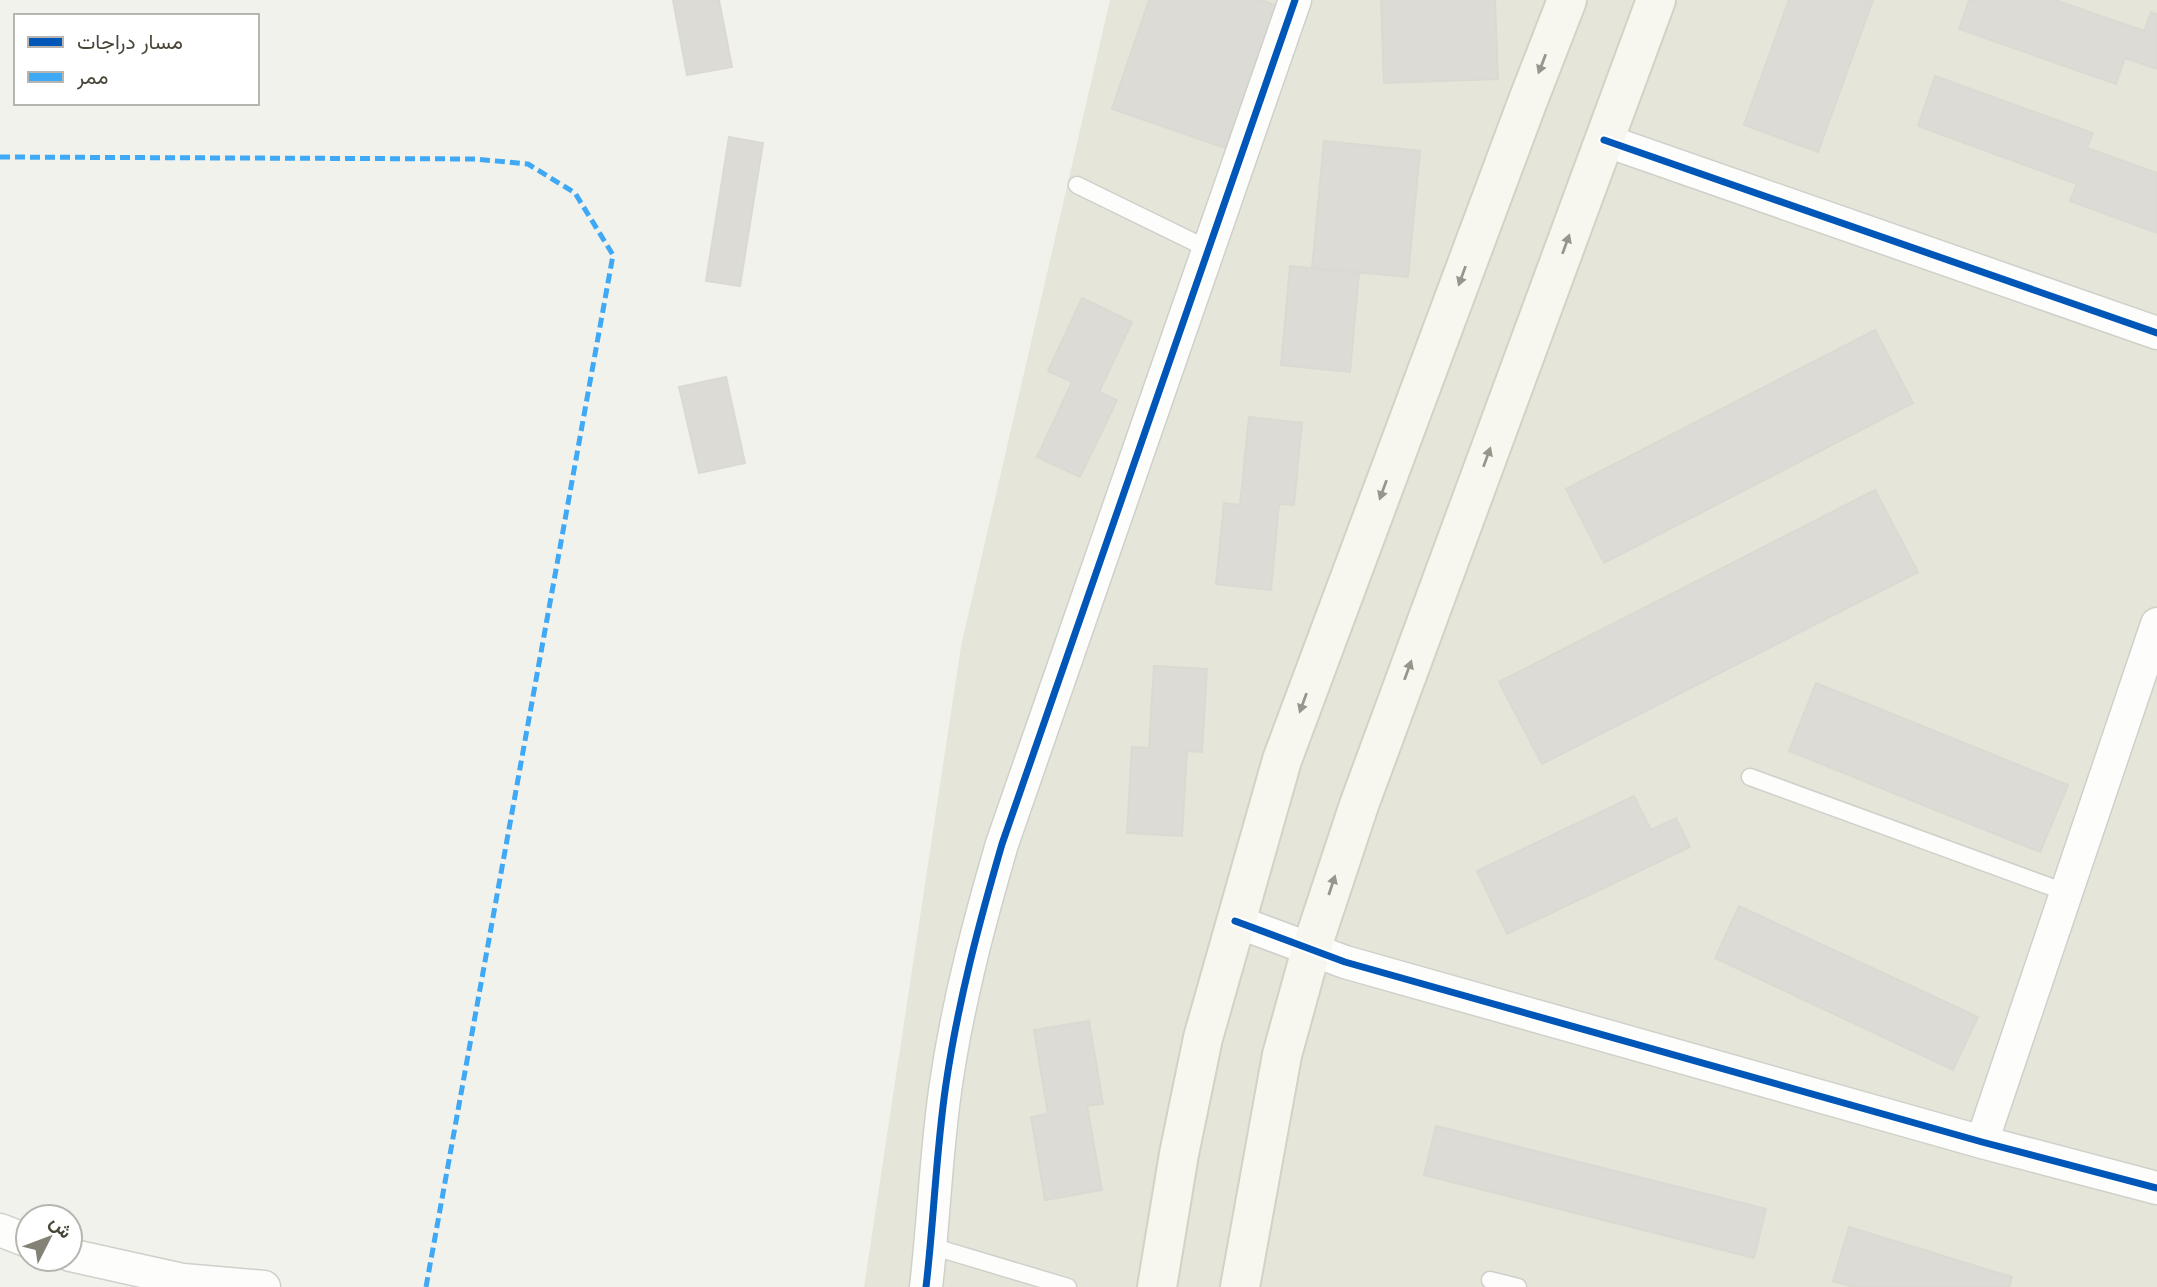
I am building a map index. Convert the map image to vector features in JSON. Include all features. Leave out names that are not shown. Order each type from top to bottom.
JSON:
[{"type":"main road","points":[[1157,1287],[1179,1154],[1203,1038],[1282,760],[1567,0]]},
{"type":"main road","points":[[1240,1287],[1282,1055],[1311,950],[1359,805],[1656,0]]},
{"type":"street","points":[[926,1287],[946,1083],[979,922],[1002,844],[1295,0]]},
{"type":"street","points":[[1604,141],[2157,333]]},
{"type":"street","points":[[1982,1143],[2157,624]]},
{"type":"street","points":[[1235,921],[1345,962],[1982,1143],[2157,1188]]},
{"type":"street","points":[[84,1258],[183,1280],[264,1287]]},
{"type":"lane","points":[[1077,185],[1208,248]]},
{"type":"lane","points":[[1750,777],[2065,892]]},
{"type":"lane","points":[[931,1246],[1068,1287]]},
{"type":"lane","points":[[1490,1280],[1518,1287]]},
{"type":"shaded area","points":[[1110,0],[2157,0],[2157,1287],[864,1287],[961,646]]},
{"type":"building","points":[[673,0],[719,0],[732,67],[687,75]]},
{"type":"building","points":[[1149,0],[1261,0],[1277,6],[1228,149],[1112,109]]},
{"type":"building","points":[[1381,0],[1495,0],[1498,79],[1384,83]]},
{"type":"building","points":[[1789,0],[1873,0],[1818,152],[1744,125]]},
{"type":"building","points":[[1969,0],[2055,0],[2144,31],[2151,12],[2157,14],[2157,69],[2125,58],[2116,84],[1959,29]]},
{"type":"building","points":[[1935,76],[2093,133],[2087,148],[2157,173],[2157,233],[2070,201],[2077,184],[1918,126]]},
{"type":"building","points":[[729,137],[763,143],[740,286],[706,281]]},
{"type":"building","points":[[1324,141],[1420,151],[1408,277],[1312,268]]},
{"type":"building","points":[[1290,266],[1359,273],[1350,372],[1281,365]]},
{"type":"building","points":[[1082,298],[1132,322],[1099,392],[1117,400],[1080,477],[1037,457],[1072,382],[1048,371]]},
{"type":"building","points":[[1875,330],[1913,403],[1604,563],[1566,489]]},
{"type":"building","points":[[726,377],[745,463],[699,473],[679,387]]},
{"type":"building","points":[[1249,417],[1302,423],[1294,505],[1279,504],[1271,590],[1216,584],[1224,503],[1240,505]]},
{"type":"building","points":[[1875,490],[1918,572],[1542,764],[1499,682]]},
{"type":"building","points":[[1154,666],[1207,669],[1202,752],[1187,751],[1182,836],[1127,833],[1132,747],[1149,748]]},
{"type":"building","points":[[1816,683],[2068,785],[2040,852],[1789,751]]},
{"type":"building","points":[[1634,796],[1651,830],[1676,818],[1690,847],[1507,934],[1477,871]]},
{"type":"building","points":[[1739,906],[1978,1017],[1953,1070],[1715,958]]},
{"type":"building","points":[[1089,1021],[1103,1104],[1087,1106],[1102,1190],[1045,1200],[1031,1117],[1048,1114],[1034,1030]]},
{"type":"building","points":[[1436,1126],[1766,1209],[1754,1258],[1424,1175]]},
{"type":"building","points":[[1849,1227],[2012,1277],[2009,1287],[1853,1287],[1833,1281]]},
{"type":"marked path","points":[[0,157],[475,159],[528,164],[575,193],[613,255],[426,1287]]},
{"type":"cycle path","points":[[926,1287],[940,1134],[951,1053],[993,874],[1295,0]]},
{"type":"cycle path","points":[[1604,140],[2157,333]]},
{"type":"cycle path","points":[[1235,921],[1345,962],[1982,1142],[2157,1188]]}]
